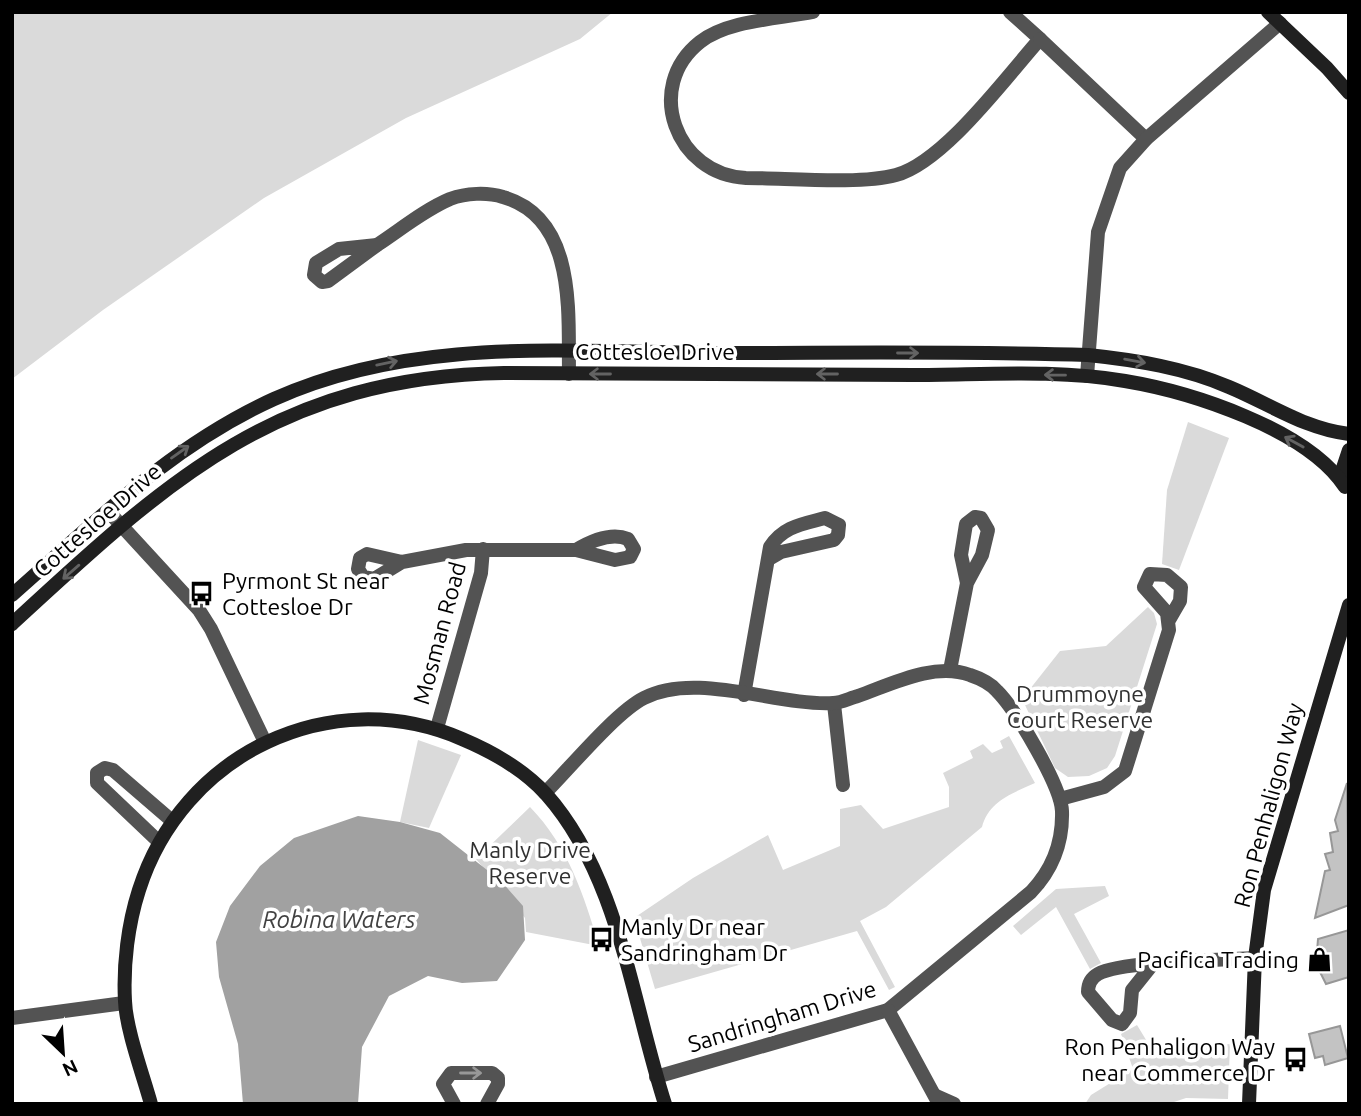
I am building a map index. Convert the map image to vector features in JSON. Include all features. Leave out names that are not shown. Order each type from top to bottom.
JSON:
[{"type":"main road","points":[[1268,12],[1327,68],[1349,93]]},
{"type":"main road","name":"Cottesloe Drive","points":[[12,595],[185,447],[259,405],[314,383],[375,366],[421,357],[486,352],[1088,355],[1135,361],[1190,374],[1228,386],[1309,425],[1349,434]]},
{"type":"main road","name":"Cottesloe Drive","points":[[12,624],[175,482],[223,449],[269,424],[337,397],[442,376],[1087,376],[1165,388],[1228,410],[1308,450],[1328,466],[1347,491]]},
{"type":"main road","points":[[1347,491],[1343,467],[1349,450]]},
{"type":"main road","name":"Ron Penhaligon Way","points":[[1249,1104],[1255,958],[1264,890],[1349,605]]},
{"type":"main road","points":[[151,1104],[124,1003],[127,953],[138,892],[158,841],[171,820],[209,779],[235,759],[265,743],[315,725],[380,720],[437,728],[502,759],[545,793],[575,831],[599,877],[665,1104]]},
{"type":"street","points":[[813,12],[724,30],[707,37],[686,56],[676,75],[671,107],[678,136],[697,160],[735,178],[875,178],[903,173],[920,164],[948,140],[1040,39]]},
{"type":"street","points":[[1010,12],[1146,139]]},
{"type":"street","points":[[1087,376],[1102,216],[1120,169],[1146,139],[1280,23]]},
{"type":"street","points":[[377,245],[451,199],[487,194],[517,201],[543,221],[560,252],[569,374]]},
{"type":"street","points":[[108,511],[211,629],[265,743]]},
{"type":"street","points":[[744,695],[770,547],[778,534],[792,527],[825,518],[839,525],[838,536],[834,540],[781,552],[769,559]]},
{"type":"street","name":"Mosman Road","points":[[437,728],[481,573],[483,549]]},
{"type":"street","points":[[402,562],[449,551],[576,550]]},
{"type":"street","points":[[545,793],[643,698],[666,691],[701,689],[834,704],[917,676],[950,670],[967,583]]},
{"type":"street","points":[[1060,799],[1104,787],[1125,771],[1164,653],[1169,620]]},
{"type":"street","name":"Sandringham Drive","points":[[656,1077],[888,1010],[1047,876],[1061,833],[1060,799],[1014,710],[995,688],[971,676],[950,670]]},
{"type":"street","points":[[834,704],[843,785]]},
{"type":"street","points":[[158,841],[97,783],[97,773],[105,768],[113,770],[171,820]]},
{"type":"street","points":[[1152,965],[1132,990],[1130,1013],[1122,1024],[1112,1020],[1088,992],[1091,980],[1102,972],[1152,965],[1255,958]]},
{"type":"street","points":[[12,1018],[124,1003]]},
{"type":"street","points":[[888,1010],[938,1100],[954,1104]]},
{"type":"street","points":[[454,1104],[443,1084],[451,1073],[492,1073],[498,1078],[498,1084],[487,1104]]},
{"type":"green space","points":[[12,12],[613,12],[580,39],[406,118],[264,198],[103,310],[12,379]]},
{"type":"green space","points":[[1188,422],[1229,438],[1179,570],[1162,564],[1167,490]]},
{"type":"green space","name":"Drummoyne Court Reserve","points":[[1148,607],[1154,613],[1157,624],[1115,756],[1107,768],[1089,776],[1068,777],[1055,768],[1025,705],[1026,694],[1060,651],[1106,646]]},
{"type":"green space","points":[[1009,736],[1035,783],[996,805],[985,818],[982,827],[886,907],[860,921],[895,987],[889,990],[857,931],[655,989],[634,918],[693,878],[768,835],[783,870],[840,846],[840,809],[861,805],[883,829],[949,807],[949,787],[943,773],[973,758],[970,751],[983,744],[992,753],[1003,748],[1000,741]]},
{"type":"green space","points":[[418,740],[461,755],[429,828],[400,822]]},
{"type":"green space","name":"Manly Drive Reserve","points":[[530,807],[565,855],[581,890],[599,946],[526,932],[525,918],[476,859]]},
{"type":"green space","points":[[1105,886],[1109,896],[1074,914],[1101,963],[1090,969],[1056,907],[1021,935],[1013,926],[1056,889]]},
{"type":"green space","points":[[1137,1025],[1154,1053],[1230,1044],[1228,1099],[1186,1098],[1168,1104],[1085,1104],[1091,1095],[1133,1069],[1121,1034]]},
{"type":"water","name":"Robina Waters","points":[[358,816],[400,822],[440,833],[501,881],[523,906],[525,940],[497,981],[462,983],[428,976],[389,996],[362,1047],[358,1104],[243,1104],[238,1044],[219,977],[216,942],[230,906],[260,866],[294,838]]},
{"type":"building","points":[[1347,783],[1349,905],[1315,918],[1325,871],[1330,870],[1325,854],[1333,852],[1330,833],[1338,831],[1335,820]]},
{"type":"building","points":[[1349,930],[1349,977],[1326,984],[1316,964],[1318,939]]},
{"type":"building","points":[[1340,1026],[1348,1058],[1325,1065],[1323,1056],[1315,1058],[1309,1034]]},
{"type":"place","name":"Pyrmont St near Cottesloe Dr","points":[[202,593]]},
{"type":"place","name":"Manly Dr near Sandringham Dr","points":[[601,939]]},
{"type":"place","name":"Pacifica Trading","points":[[1319,959]]},
{"type":"place","name":"Ron Penhaligon Way near Commerce Dr","points":[[1295,1059]]}]
